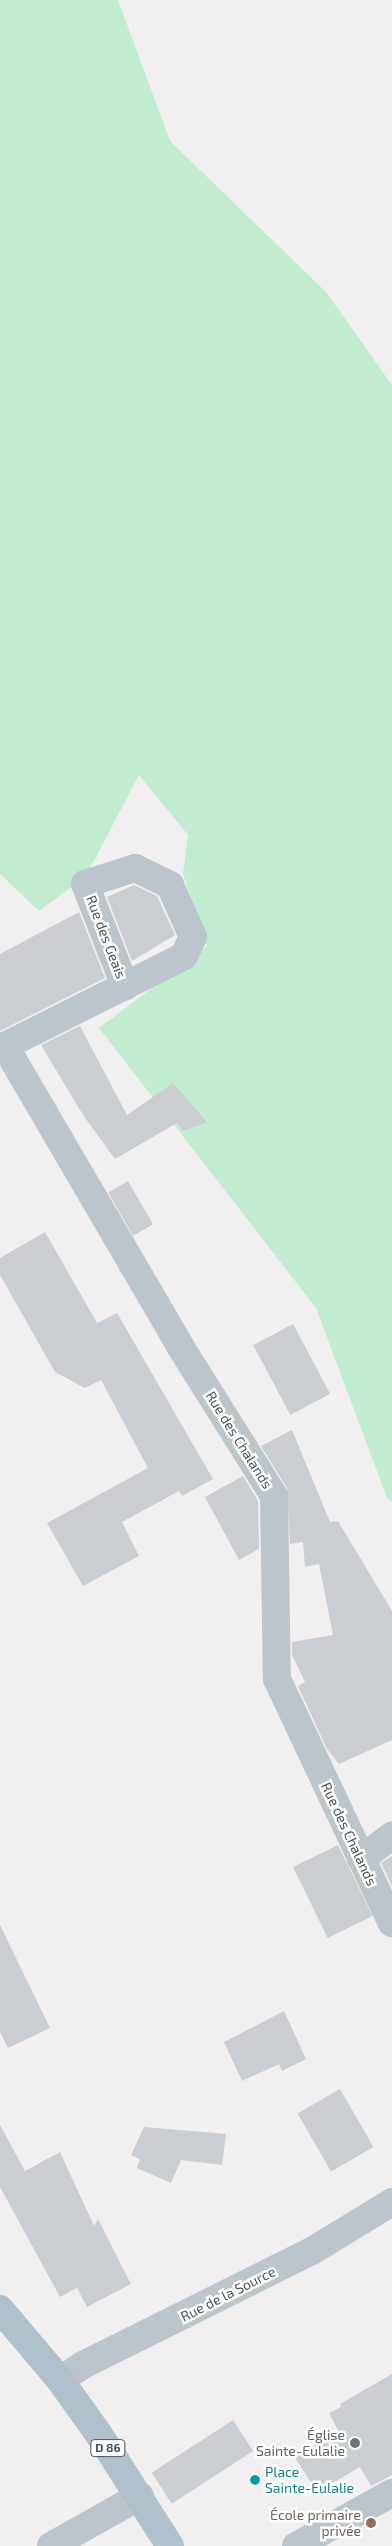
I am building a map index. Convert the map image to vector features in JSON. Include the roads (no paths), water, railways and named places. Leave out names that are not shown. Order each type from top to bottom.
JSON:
[{"type":"main road","name":"D 86","points":[[0,2309],[60,2380],[147,2507],[170,2546]]},
{"type":"street","name":"Rue des Geais","points":[[3,1047],[124,986]]},
{"type":"street","name":"Rue des Chalands","points":[[3,1047],[180,1346],[274,1496],[277,1679],[360,1859],[392,1923]]},
{"type":"street","points":[[360,1859],[392,1836]]},
{"type":"street","name":"Rue de la Source","points":[[60,2380],[83,2365],[312,2251],[392,2202]]},
{"type":"street","points":[[296,2546],[392,2493]]},
{"type":"street","points":[[51,2546],[147,2507]]},
{"type":"place","name":"Église Sainte-Eulalie","points":[[355,2443]]},
{"type":"place","name":"Place Sainte-Eulalie","points":[[255,2480]]},
{"type":"place","name":"École primaire privée","points":[[371,2523]]}]
